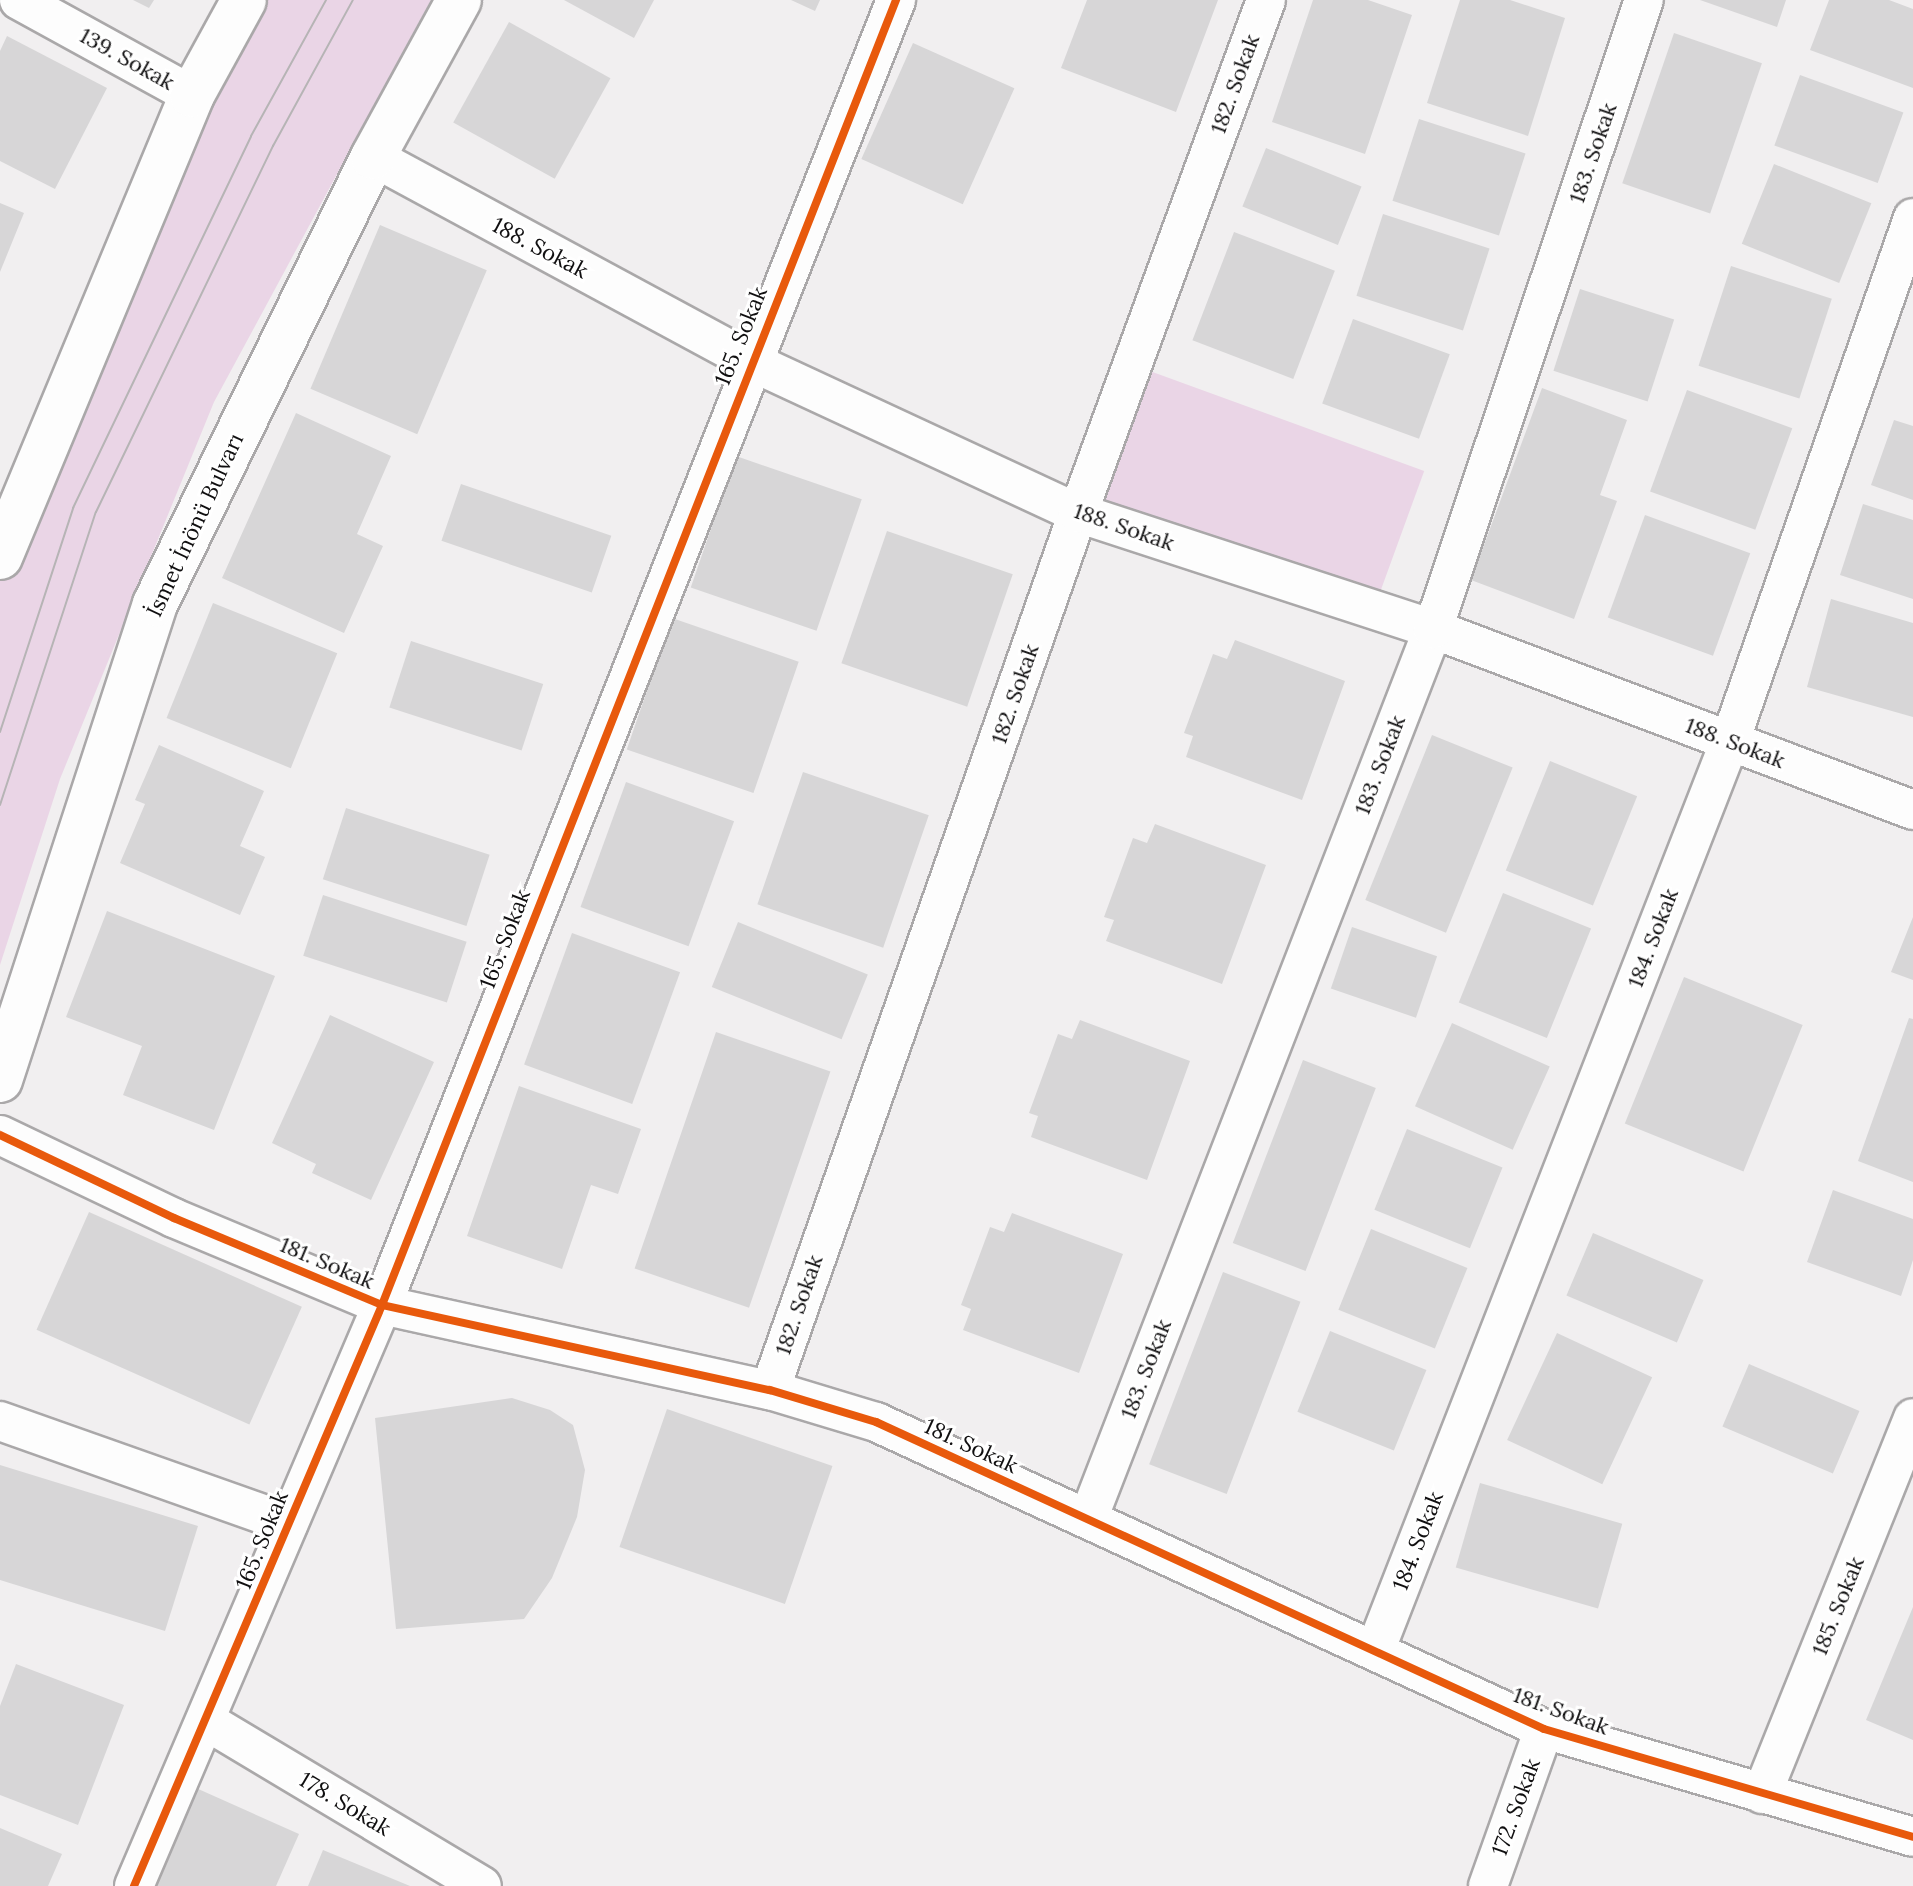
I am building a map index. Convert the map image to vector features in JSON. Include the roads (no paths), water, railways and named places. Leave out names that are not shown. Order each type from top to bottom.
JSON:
[{"type":"main road","points":[[0,557],[192,95],[244,0]]},
{"type":"main road","name":"İsmet İnönü Bulvarı","points":[[0,1080],[155,604],[373,157],[459,0]]},
{"type":"street","name":"139. Sokak","points":[[19,0],[192,95]]},
{"type":"street","name":"165. Sokak","points":[[134,1886],[208,1722],[288,1523],[382,1305],[750,361],[896,0]]},
{"type":"street","name":"182. Sokak","points":[[770,1390],[1078,513],[1266,0]]},
{"type":"street","name":"183. Sokak","points":[[1088,1519],[1433,629],[1644,0]]},
{"type":"street","name":"188. Sokak","points":[[373,157],[750,361],[1078,513],[1433,629],[1913,810]]},
{"type":"street","name":"184. Sokak","points":[[1375,1651],[1730,741],[1913,218]]},
{"type":"street","name":"181. Sokak","points":[[0,1135],[174,1218],[382,1305],[770,1390],[876,1422],[1544,1729],[1913,1837]]},
{"type":"street","name":"185. Sokak","points":[[1762,1794],[1900,1485],[1913,1418]]},
{"type":"street","points":[[0,1421],[288,1523]]},
{"type":"street","name":"178. Sokak","points":[[208,1722],[482,1886]]},
{"type":"street","name":"172. Sokak","points":[[1488,1886],[1544,1729]]},
{"type":"tram line","points":[[0,732],[73,508],[251,136],[326,0]]},
{"type":"tram line","points":[[0,805],[96,512],[273,146],[353,0]]}]
